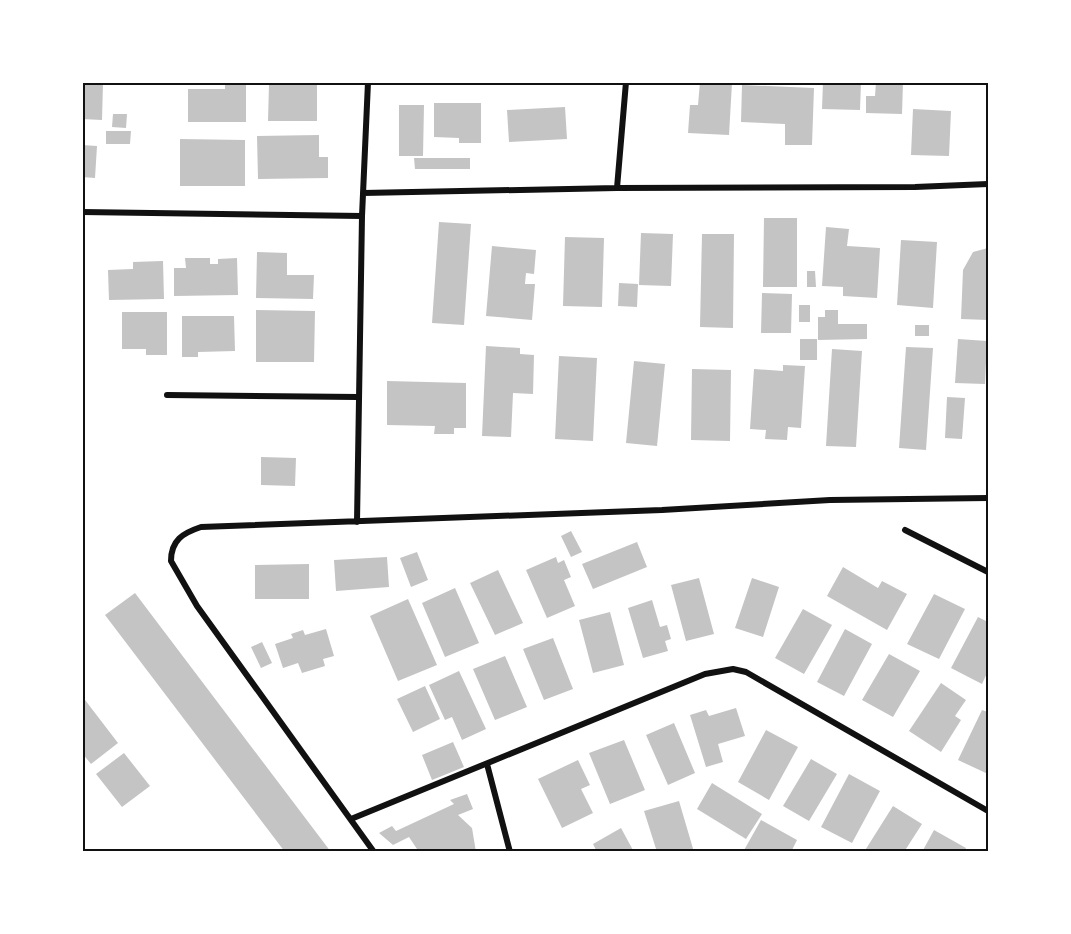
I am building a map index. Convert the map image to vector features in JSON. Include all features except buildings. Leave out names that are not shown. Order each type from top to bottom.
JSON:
[{"type":"street","points":[[357,522],[362,216],[368,82]]},
{"type":"street","points":[[617,188],[626,82]]},
{"type":"street","points":[[363,193],[988,184]]},
{"type":"street","points":[[82,212],[362,216]]},
{"type":"street","points":[[167,395],[358,397]]},
{"type":"street","points":[[374,852],[197,606],[171,561],[171,553],[176,540],[187,531],[201,527],[662,510],[830,500],[988,498]]},
{"type":"street","points":[[904,530],[988,573]]},
{"type":"street","points":[[351,819],[705,674],[733,669],[746,672],[988,811]]},
{"type":"street","points":[[488,764],[510,852]]}]
